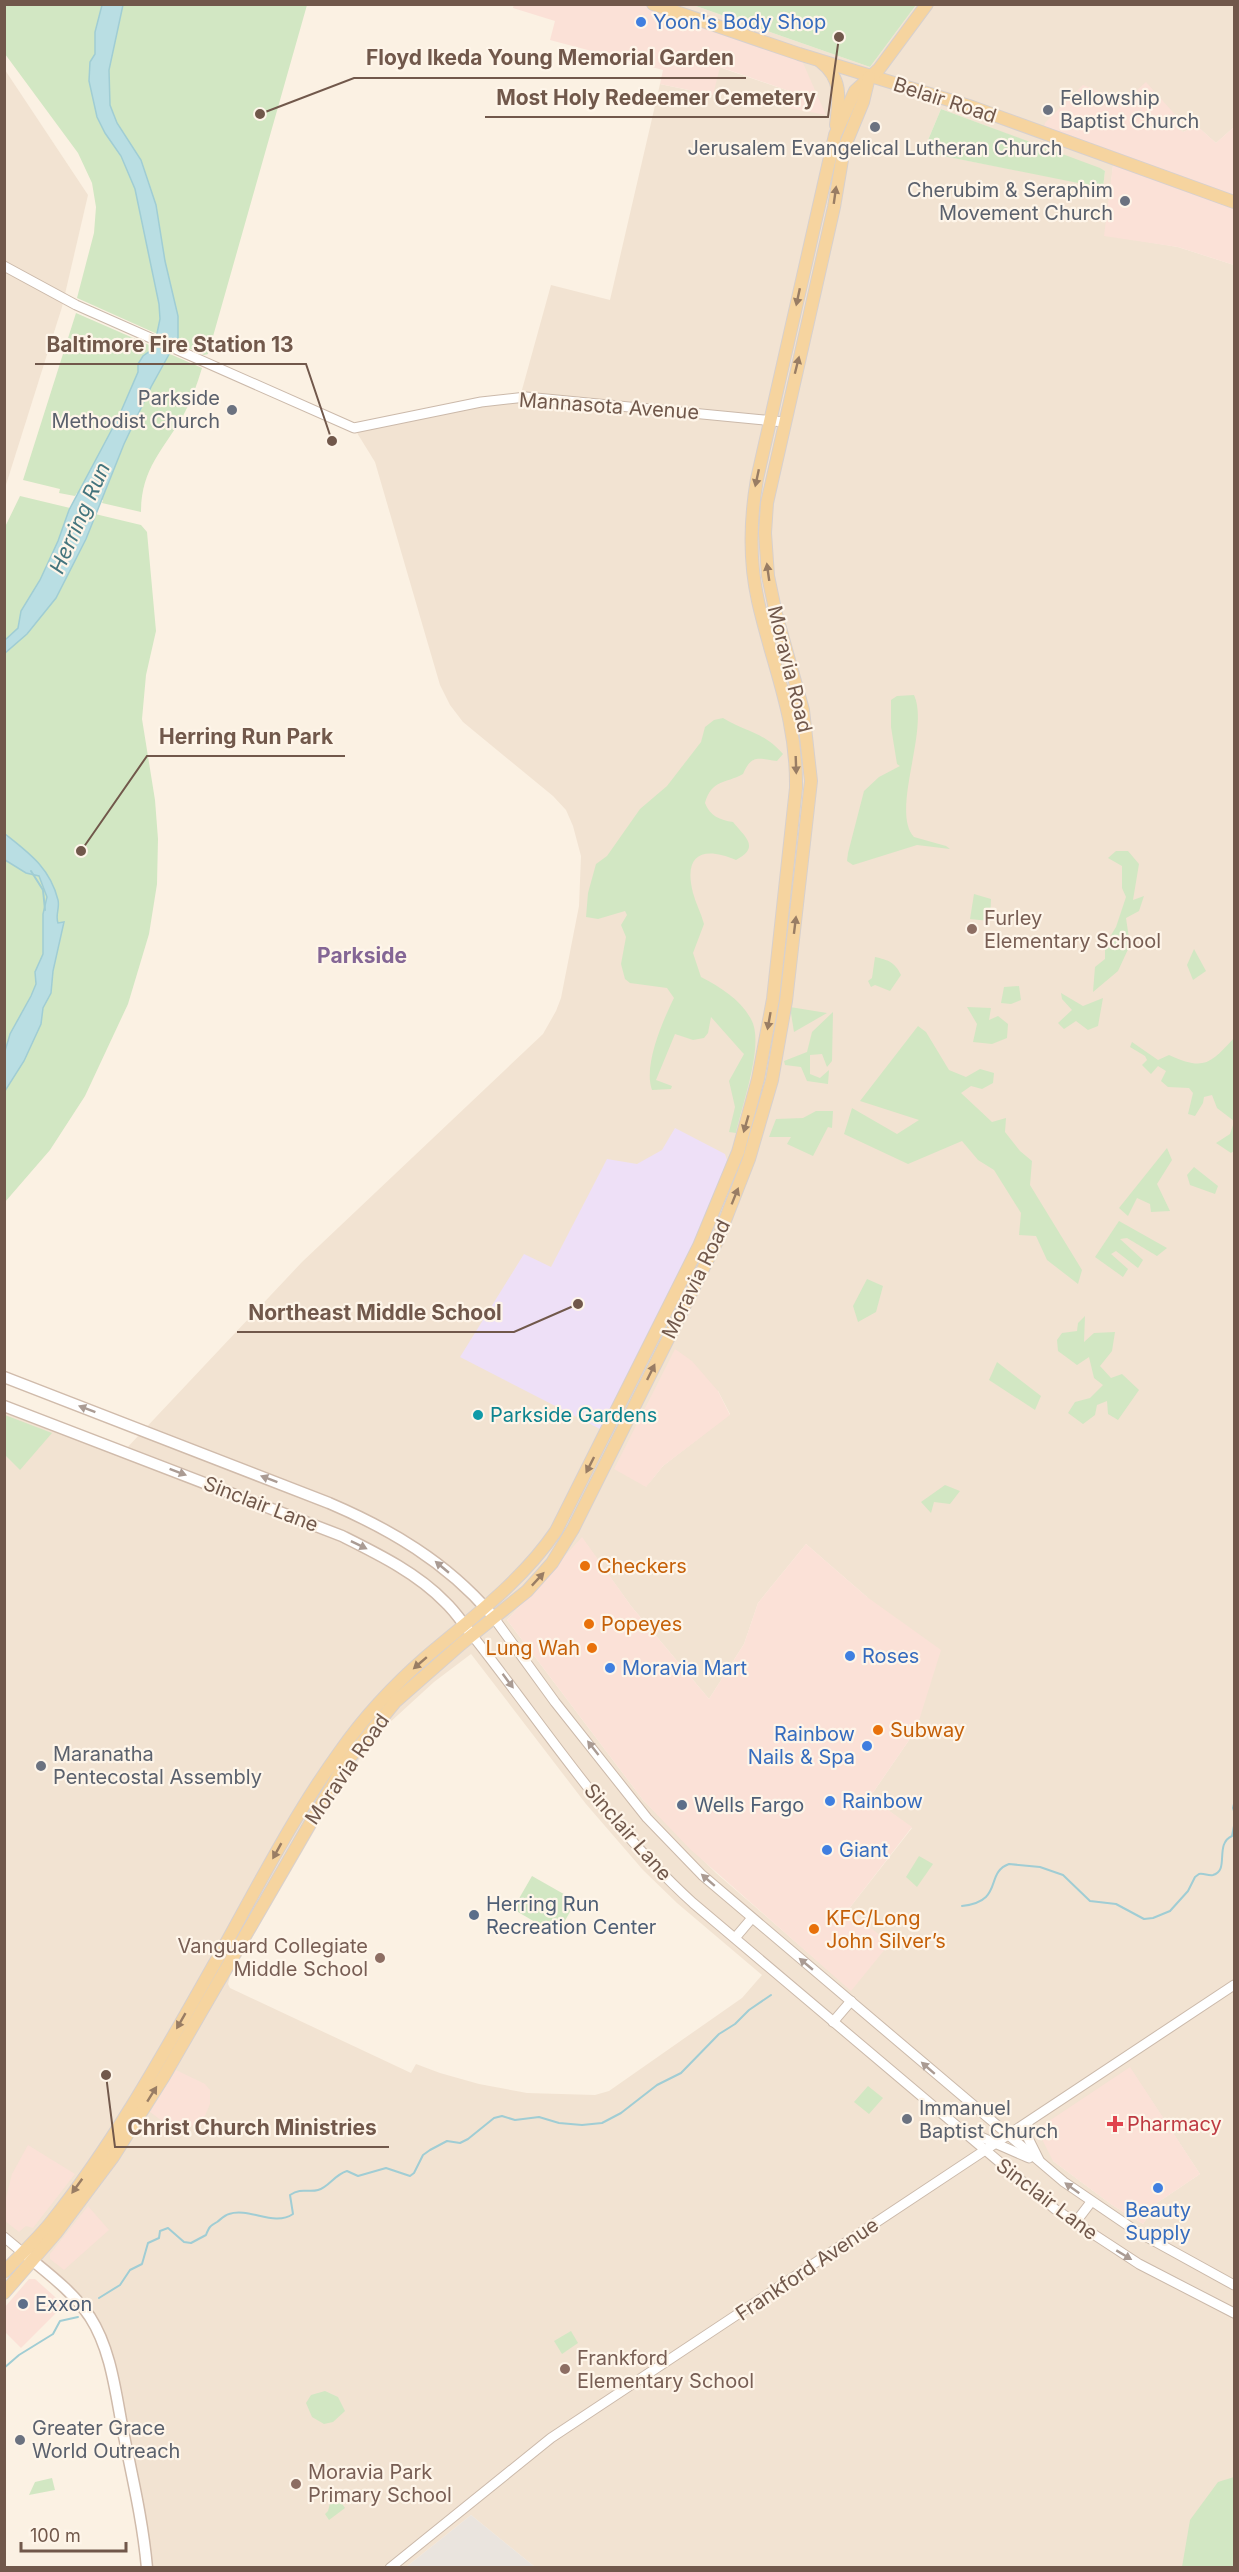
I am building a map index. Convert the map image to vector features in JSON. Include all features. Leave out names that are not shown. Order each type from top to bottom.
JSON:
[{"type":"main road","name":"Belair Road","points":[[653,4],[817,60],[972,107],[1234,202]]},
{"type":"main road","name":"Moravia Road","points":[[4,2293],[33,2261],[95,2182],[119,2147],[164,2076],[344,1765],[395,1702],[468,1630],[484,1607],[534,1561],[562,1520],[716,1210],[738,1152],[758,1078],[773,999],[796,788],[795,754],[789,712],[758,601],[751,548],[753,498],[835,135],[855,91],[879,69],[927,4]]},
{"type":"main road","points":[[817,60],[828,68],[838,84],[840,93],[835,135]]},
{"type":"main road","name":"Moravia Road","points":[[4,2272],[52,2222],[104,2149],[150,2074],[291,1826],[363,1719],[397,1684],[468,1630],[494,1618],[527,1591],[564,1546],[717,1241],[749,1159],[772,1080],[786,1001],[811,781],[803,710],[776,614],[766,559],[768,498],[834,207],[844,148],[863,102],[869,76]]},
{"type":"main road","name":"Sinclair Lane","points":[[4,1377],[360,1516],[425,1553],[494,1618]]},
{"type":"main road","name":"Sinclair Lane","points":[[4,1406],[342,1536],[383,1557],[434,1591],[455,1611],[468,1630]]},
{"type":"main road","points":[[22,2252],[72,2294],[90,2317],[103,2343],[117,2397],[142,2520],[147,2568]]},
{"type":"street","name":"Mannasota Avenue","points":[[4,266],[70,303],[354,428],[481,402],[526,397],[784,422]]},
{"type":"street","name":"Sinclair Lane","points":[[494,1618],[555,1702],[647,1818],[702,1875],[1041,2164],[1091,2202],[1136,2231],[1234,2285]]},
{"type":"street","name":"Sinclair Lane","points":[[468,1630],[635,1845],[676,1887],[985,2152],[1075,2223],[1139,2264],[1234,2313]]},
{"type":"street","points":[[735,1938],[752,1918]]},
{"type":"street","name":"Frankford Avenue","points":[[390,2568],[551,2438],[1028,2124],[1234,1984]]},
{"type":"street","points":[[833,2022],[851,2001]]},
{"type":"street","points":[[1028,2124],[1026,2134],[1041,2164]]},
{"type":"street","points":[[954,2125],[1041,2164]]},
{"type":"street","points":[[1075,2223],[1091,2202]]},
{"type":"street","points":[[4,2237],[22,2252]]},
{"type":"shaded area","points":[[514,4],[653,5],[799,54],[826,115],[789,108],[792,92],[720,67],[713,95],[660,84],[663,70],[550,40],[555,21],[513,8]]},
{"type":"shaded area","points":[[653,5],[693,5],[870,67],[916,5],[1234,5],[1234,127],[1216,143],[1197,126],[1183,132],[1174,126],[1180,120],[1114,157],[1105,235],[1178,247],[1234,265],[1234,2567],[535,2567],[471,2515],[406,2567],[147,2567],[117,2397],[90,2317],[5,2237],[4,1406],[124,1451],[302,1262],[543,1034],[561,998],[579,906],[581,856],[573,826],[566,810],[553,796],[463,722],[450,705],[440,685],[375,462],[354,428],[520,397],[551,285],[610,300],[660,84],[712,95],[719,67],[792,92],[789,108],[800,56]],"holes":[[[941,109],[1105,171],[1103,187],[923,152]],[[718,1391],[730,1414],[663,1466],[646,1487]],[[582,1538],[631,1606],[709,1699],[744,1644],[758,1603],[806,1544],[867,1597],[916,1730],[870,1797],[912,1828],[848,1910],[851,1990],[716,1873],[643,1800],[507,1620]],[[471,1654],[586,1804],[643,1870],[677,1903],[762,1975],[742,1998],[609,2091],[595,2095],[527,2093],[479,2084],[416,2064],[411,2073],[230,1988],[228,1984],[230,1976],[323,1816],[366,1749],[387,1725],[434,1682]],[[1130,2068],[1200,2174],[1157,2203],[1143,2224],[1112,2205],[1053,2161]]]},
{"type":"shaded area","points":[[5,70],[88,195],[62,307],[5,488]]},
{"type":"shaded area","points":[[1146,82],[1180,120],[1175,126],[1183,132],[1197,126],[1216,143],[1234,127],[1234,265],[1178,247],[1104,236],[1114,157],[1043,133],[1045,123],[1083,85],[1125,101]]},
{"type":"shaded area","points":[[675,1128],[725,1154],[727,1160],[711,1205],[688,1255],[600,1429],[460,1357],[524,1254],[551,1267],[607,1159],[637,1164],[662,1150]]},
{"type":"shaded area","points":[[675,1349],[692,1361],[718,1391],[730,1415],[663,1466],[646,1487],[614,1469]]},
{"type":"shaded area","points":[[582,1537],[631,1606],[709,1699],[744,1644],[758,1603],[806,1544],[867,1597],[941,1650],[916,1730],[870,1797],[912,1827],[848,1910],[890,1943],[851,1991],[690,1849],[643,1800],[507,1620]]},
{"type":"shaded area","points":[[1130,2067],[1200,2174],[1157,2203],[1143,2224],[1112,2205],[1053,2161],[1037,2129]]},
{"type":"shaded area","points":[[176,2070],[205,2084],[210,2090],[210,2104],[204,2118],[186,2130],[162,2121],[150,2112]]},
{"type":"shaded area","points":[[28,2145],[75,2174],[33,2228],[26,2226],[19,2232],[5,2221],[5,2202],[12,2174]]},
{"type":"shaded area","points":[[88,2206],[109,2230],[64,2270],[50,2259],[50,2254]]},
{"type":"shaded area","points":[[29,2279],[35,2279],[64,2305],[21,2348],[5,2332],[5,2307]]},
{"type":"shaded area","points":[[471,2515],[535,2567],[406,2567]]},
{"type":"green space","points":[[4,5],[307,5],[208,354],[204,355],[77,298],[94,233],[96,207],[92,183],[78,153],[5,54]]},
{"type":"green space","points":[[693,5],[916,5],[870,67]]},
{"type":"green space","points":[[941,109],[1100,168],[1105,171],[1103,188],[923,152]]},
{"type":"green space","points":[[76,313],[202,368],[186,410],[149,472],[142,497],[141,512],[102,503],[103,500],[77,493],[75,496],[59,493],[60,489],[23,480]]},
{"type":"green space","points":[[20,496],[141,525],[147,532],[156,631],[146,675],[142,719],[155,800],[158,839],[157,884],[149,934],[128,1004],[85,1096],[50,1150],[5,1202],[4,529]]},
{"type":"green space","points":[[914,695],[918,710],[906,809],[908,825],[914,837],[950,849],[917,845],[853,865],[847,861],[848,853],[864,791],[879,777],[900,766],[897,764],[891,727],[891,700],[897,696]]},
{"type":"green space","points":[[723,718],[769,741],[783,754],[777,761],[753,760],[743,774],[720,783],[711,790],[705,803],[707,807],[716,817],[733,822],[746,838],[749,846],[747,851],[736,860],[705,854],[698,857],[691,869],[693,893],[704,924],[693,953],[701,977],[722,989],[735,1000],[751,1019],[755,1030],[754,1058],[736,1133],[729,1132],[735,1107],[729,1081],[744,1054],[711,1017],[708,1033],[704,1038],[693,1040],[675,1034],[656,1080],[672,1086],[671,1089],[652,1090],[650,1069],[652,1056],[674,998],[667,988],[630,983],[625,979],[621,964],[626,937],[621,925],[627,915],[625,911],[598,919],[586,917],[588,893],[596,864],[607,856],[640,809],[667,786],[701,742],[705,727],[714,720]]},
{"type":"green space","points":[[1116,851],[1128,851],[1139,864],[1133,900],[1144,896],[1139,911],[1126,918],[1130,945],[1118,971],[1093,992],[1095,967],[1105,959],[1105,945],[1116,927],[1126,897],[1122,888],[1122,866],[1108,858]]},
{"type":"green space","points":[[974,894],[991,899],[990,921],[970,919]]},
{"type":"green space","points":[[1194,949],[1206,971],[1193,980],[1187,965]]},
{"type":"green space","points":[[875,957],[891,962],[901,975],[890,991],[875,985],[871,987],[868,981],[872,978]]},
{"type":"green space","points":[[1019,986],[1021,1000],[1011,1004],[1001,1003],[1004,987]]},
{"type":"green space","points":[[1061,993],[1083,1006],[1103,998],[1098,1026],[1088,1030],[1076,1021],[1064,1029],[1058,1023],[1072,1010],[1062,999]]},
{"type":"green space","points":[[790,1007],[827,1013],[794,1032]]},
{"type":"green space","points":[[967,1007],[991,1008],[989,1020],[998,1016],[1008,1024],[1007,1038],[992,1044],[973,1042],[977,1024]]},
{"type":"green space","points":[[833,1012],[832,1061],[827,1067],[822,1054],[810,1055],[810,1074],[820,1078],[829,1070],[828,1084],[807,1081],[801,1067],[785,1065],[784,1061],[807,1052],[812,1032]]},
{"type":"green space","points":[[918,1026],[926,1032],[949,1070],[966,1077],[980,1069],[994,1073],[993,1083],[982,1089],[971,1086],[961,1093],[992,1122],[1006,1118],[1005,1132],[1020,1151],[1032,1161],[1030,1185],[1082,1270],[1078,1284],[1047,1260],[1036,1236],[1019,1235],[1021,1213],[994,1170],[978,1160],[962,1141],[908,1164],[844,1134],[852,1108],[897,1134],[919,1120],[860,1101]]},
{"type":"green space","points":[[1234,1038],[1234,1121],[1217,1108],[1212,1095],[1204,1097],[1195,1116],[1188,1114],[1193,1093],[1189,1088],[1168,1087],[1161,1081],[1166,1071],[1158,1066],[1151,1074],[1142,1065],[1147,1060],[1145,1056],[1130,1047],[1132,1042],[1158,1060],[1169,1055],[1199,1064],[1219,1054]]},
{"type":"green space","points":[[816,1111],[833,1111],[832,1128],[828,1127],[813,1156],[787,1144],[791,1137],[769,1137],[776,1119],[803,1118]]},
{"type":"green space","points":[[1234,1122],[1234,1151],[1231,1153],[1216,1143],[1230,1134]]},
{"type":"green space","points":[[1167,1148],[1172,1160],[1157,1184],[1170,1211],[1151,1212],[1150,1204],[1137,1198],[1128,1216],[1119,1208]]},
{"type":"green space","points":[[1194,1167],[1218,1186],[1215,1194],[1190,1185],[1187,1175]]},
{"type":"green space","points":[[1119,1221],[1167,1248],[1157,1256],[1127,1238],[1120,1239],[1143,1260],[1138,1268],[1116,1251],[1111,1254],[1128,1269],[1123,1277],[1095,1257]]},
{"type":"green space","points":[[867,1279],[883,1286],[876,1312],[858,1322],[853,1306]]},
{"type":"green space","points":[[1085,1316],[1084,1342],[1094,1333],[1115,1332],[1112,1351],[1100,1366],[1111,1378],[1122,1374],[1139,1390],[1118,1420],[1108,1414],[1107,1401],[1097,1405],[1095,1415],[1083,1424],[1068,1413],[1075,1402],[1090,1398],[1103,1385],[1094,1378],[1089,1357],[1077,1365],[1058,1351],[1057,1340],[1062,1333],[1077,1331],[1078,1323]]},
{"type":"green space","points":[[997,1362],[1041,1396],[1035,1410],[989,1380]]},
{"type":"green space","points":[[5,1415],[52,1433],[20,1470],[5,1455]]},
{"type":"green space","points":[[945,1485],[960,1491],[950,1504],[934,1502],[931,1513],[921,1502]]},
{"type":"green space","points":[[919,1856],[933,1864],[917,1887],[906,1877]]},
{"type":"green space","points":[[532,1876],[576,1901],[557,1935],[513,1909]]},
{"type":"green space","points":[[868,2086],[883,2098],[869,2114],[854,2102]]},
{"type":"green space","points":[[571,2331],[578,2343],[562,2354],[554,2341]]},
{"type":"green space","points":[[325,2391],[338,2397],[345,2411],[333,2422],[324,2424],[312,2417],[306,2403],[311,2395]]},
{"type":"green space","points":[[1234,2477],[1234,2567],[1182,2567],[1190,2520],[1218,2482]]},
{"type":"green space","points":[[52,2478],[55,2490],[29,2495],[35,2482]]},
{"type":"green space","points":[[336,2495],[345,2508],[329,2520],[325,2514],[331,2499]]},
{"type":"water","name":"Herring Run","points":[[102,5],[123,5],[109,70],[110,105],[117,123],[141,160],[156,205],[165,261],[178,316],[178,338],[151,387],[124,444],[86,539],[56,598],[27,634],[5,653],[5,640],[18,628],[21,611],[40,580],[69,510],[119,416],[138,372],[138,364],[143,356],[154,348],[160,319],[159,304],[135,189],[121,156],[97,117],[89,81],[90,62],[95,54],[95,32]]},
{"type":"water","points":[[5,834],[38,862],[44,870],[58,900],[58,923],[64,922],[53,971],[51,993],[43,1008],[41,1024],[24,1061],[5,1091],[5,1051],[10,1034],[36,984],[35,972],[43,954],[43,914],[47,897],[39,876],[26,873],[5,860]]},
{"type":"waterway","name":"Herring Run","points":[[31,871],[43,890],[45,910]]},
{"type":"waterway","points":[[1234,1804],[1234,1811]]},
{"type":"waterway","points":[[962,1906],[984,1899],[997,1874],[1009,1864],[1040,1867],[1063,1875],[1090,1901],[1116,1904],[1144,1919],[1153,1918],[1170,1911],[1188,1891],[1199,1874],[1218,1873],[1221,1868],[1224,1845],[1232,1836],[1234,1826]]},
{"type":"waterway","points":[[99,2298],[120,2285],[130,2270],[142,2264],[148,2243],[159,2238],[160,2231],[168,2228],[184,2242],[191,2243],[206,2235],[211,2226],[229,2214],[245,2213],[270,2218],[293,2214],[290,2195],[298,2191],[314,2191],[322,2188],[347,2171],[358,2176],[386,2168],[410,2176],[414,2173],[423,2155],[430,2150],[447,2141],[460,2143],[494,2118],[502,2116],[515,2120],[539,2117],[559,2123],[582,2125],[602,2123],[621,2113],[657,2085],[681,2073],[719,2034],[771,1995]]},
{"type":"waterway","points":[[4,2368],[19,2355],[53,2334],[60,2321],[78,2317]]},
{"type":"place","name":"Yoon's Body Shop","points":[[641,22]]},
{"type":"place","name":"Most Holy Redeemer Cemetery","points":[[839,37]]},
{"type":"place","name":"Fellowship Baptist Church","points":[[1048,110]]},
{"type":"place","name":"Floyd Ikeda Young Memorial Garden","points":[[260,114]]},
{"type":"place","name":"Jerusalem Evangelical Lutheran Church","points":[[875,127]]},
{"type":"place","name":"Cherubim & Seraphim Movement Church","points":[[1125,201]]},
{"type":"place","name":"Parkside Methodist Church","points":[[232,410]]},
{"type":"place","name":"Baltimore Fire Station 13","points":[[332,441]]},
{"type":"place","name":"Herring Run Park","points":[[81,851]]},
{"type":"place","name":"Furley Elementary School","points":[[972,929]]},
{"type":"place","name":"Northeast Middle School","points":[[578,1304]]},
{"type":"place","name":"Parkside Gardens","points":[[478,1415]]},
{"type":"place","name":"Checkers","points":[[585,1566]]},
{"type":"place","name":"Popeyes","points":[[589,1624]]},
{"type":"place","name":"Lung Wah","points":[[592,1648]]},
{"type":"place","name":"Roses","points":[[850,1656]]},
{"type":"place","name":"Moravia Mart","points":[[610,1668]]},
{"type":"place","name":"Subway","points":[[878,1730]]},
{"type":"place","name":"Rainbow Nails & Spa","points":[[867,1746]]},
{"type":"place","name":"Maranatha Pentecostal Assembly","points":[[41,1766]]},
{"type":"place","name":"Rainbow","points":[[830,1801]]},
{"type":"place","name":"Wells Fargo","points":[[682,1805]]},
{"type":"place","name":"Giant","points":[[827,1850]]},
{"type":"place","name":"Herring Run Recreation Center","points":[[474,1915]]},
{"type":"place","name":"KFC/Long John Silver’s","points":[[814,1929]]},
{"type":"place","name":"Vanguard Collegiate Middle School","points":[[380,1958]]},
{"type":"place","name":"Christ Church Ministries","points":[[106,2075]]},
{"type":"place","name":"Immanuel Baptist Church","points":[[907,2119]]},
{"type":"place","name":"Pharmacy","points":[[1115,2124]]},
{"type":"place","name":"Beauty Supply","points":[[1158,2188]]},
{"type":"place","name":"Exxon","points":[[23,2304]]},
{"type":"place","name":"Frankford Elementary School","points":[[565,2369]]},
{"type":"place","name":"Greater Grace World Outreach","points":[[20,2440]]},
{"type":"place","name":"Moravia Park Primary School","points":[[296,2484]]},
{"type":"district","name":"Parkside","points":[[362,956]]}]
